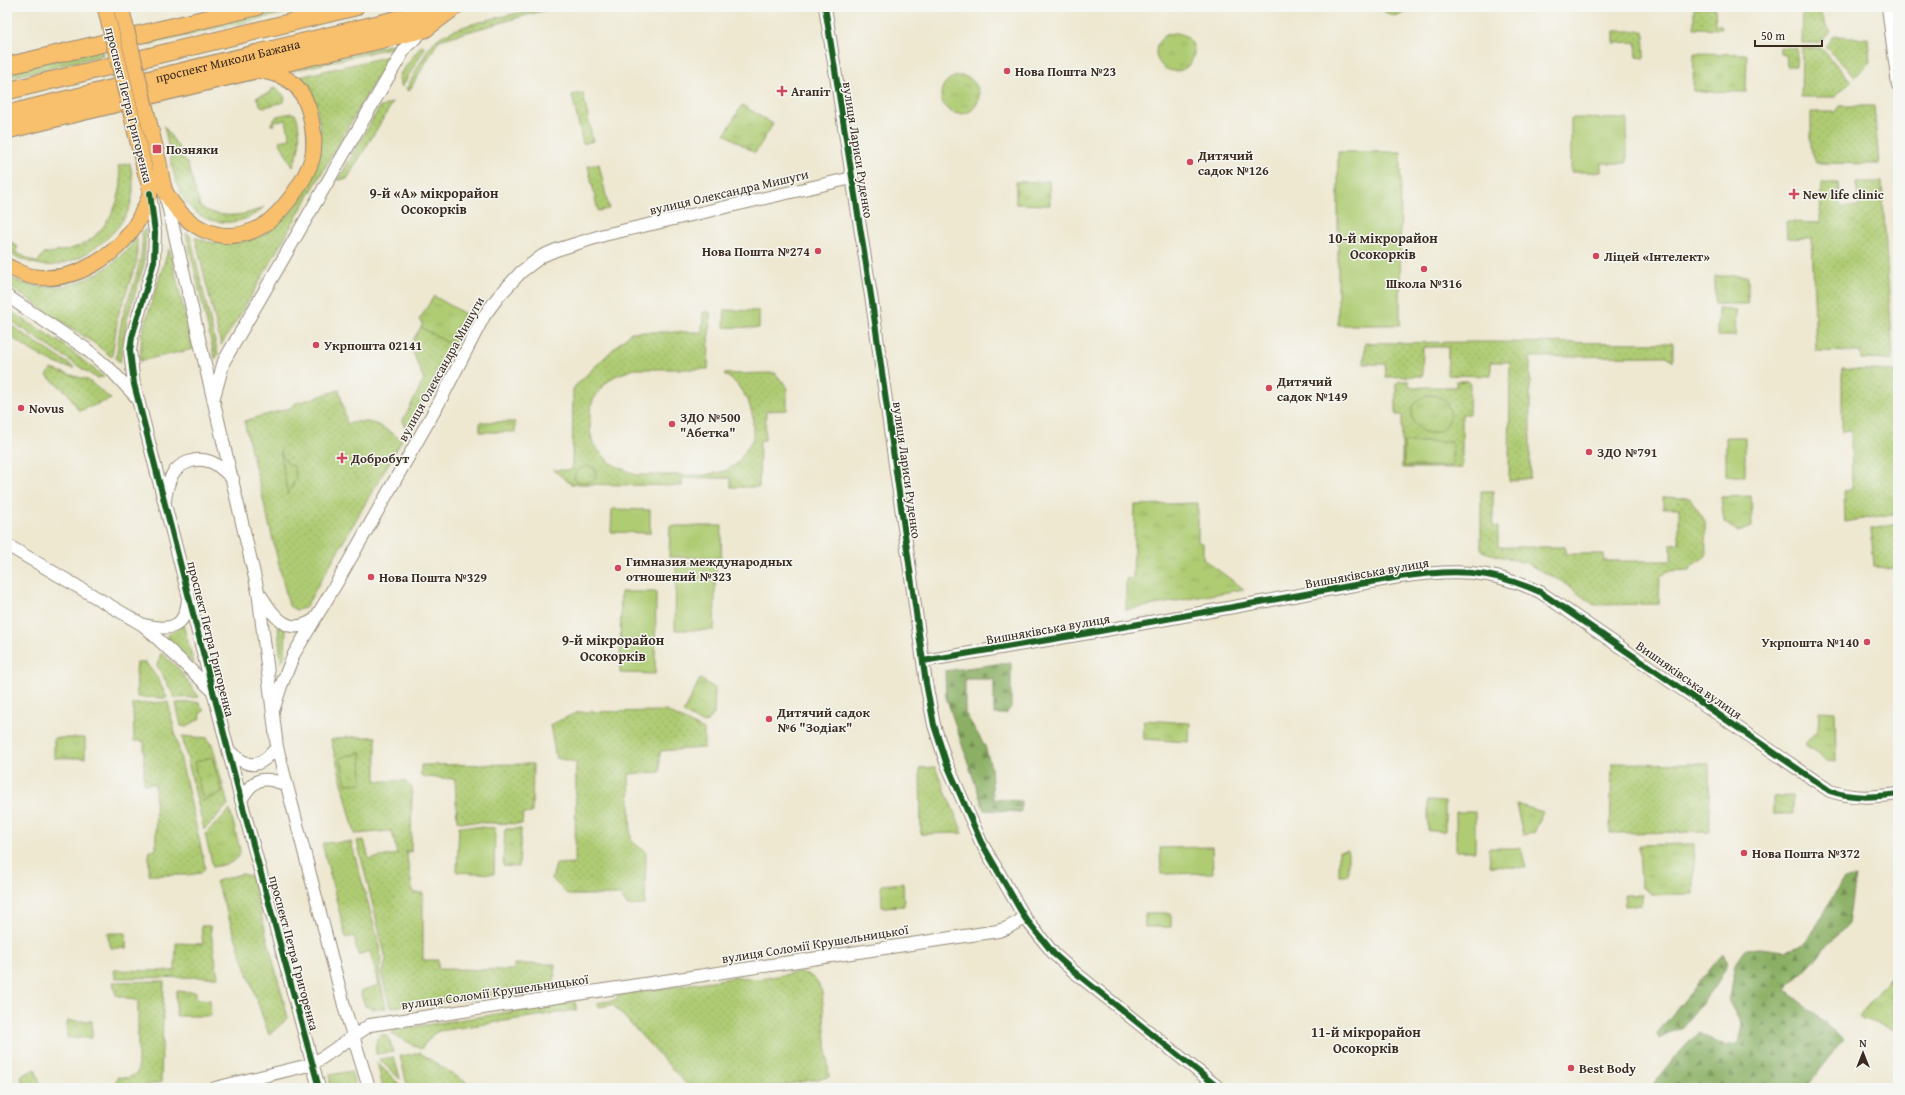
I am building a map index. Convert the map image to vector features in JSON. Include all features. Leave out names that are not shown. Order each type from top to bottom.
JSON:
[{"type":"highway","points":[[7,66],[256,7]]},
{"type":"highway","name":"проспект Миколи Бажана","points":[[7,91],[355,7]]},
{"type":"highway","name":"проспект Миколи Бажана","points":[[7,114],[448,7]]},
{"type":"highway","points":[[7,130],[425,29],[454,7]]},
{"type":"main road","name":"проспект Петра Григоренка","points":[[105,7],[150,193]]},
{"type":"main road","name":"проспект Петра Григоренка","points":[[121,7],[165,192]]},
{"type":"main road","points":[[165,192],[183,215],[196,227],[210,233],[227,235],[244,234],[261,227],[284,207],[302,181],[312,159],[313,132],[308,107],[297,87],[285,77],[272,72],[253,70]]},
{"type":"main road","points":[[7,266],[34,277],[46,278],[58,277],[84,269],[111,253],[130,233],[144,209],[150,193]]},
{"type":"street","name":"вулиця Лариси Руденко","points":[[825,7],[872,302],[923,661],[933,719],[946,762],[981,842],[1025,918]]},
{"type":"street","points":[[1888,7],[1898,84]]},
{"type":"street","points":[[214,398],[222,367],[228,354],[390,73],[406,48],[425,29]]},
{"type":"street","name":"вулиця Олександра Мишуги","points":[[272,715],[288,669],[440,401],[484,316],[498,297],[521,272],[542,256],[604,235],[852,178]]},
{"type":"street","name":"проспект Петра Григоренка","points":[[165,192],[258,591],[266,644],[272,715],[277,747],[346,1013],[369,1088]]},
{"type":"street","name":"проспект Петра Григоренка","points":[[150,193],[155,232],[154,262],[134,330],[130,351],[131,368],[137,398],[189,594],[228,750],[313,1064],[318,1088]]},
{"type":"street","points":[[7,296],[85,348],[112,371],[137,398]]},
{"type":"street","points":[[164,502],[174,471],[191,460],[209,461],[218,465],[233,479]]},
{"type":"street","points":[[7,545],[143,625],[213,691]]},
{"type":"street","name":"Вишняківська вулиця","points":[[923,661],[1096,632],[1399,577],[1434,572],[1457,571],[1486,574],[1519,582],[1540,592],[1830,791],[1844,796],[1860,797],[1898,794]]},
{"type":"street","points":[[258,591],[276,618],[282,623],[303,626],[316,618]]},
{"type":"street","points":[[143,625],[167,628],[175,626],[185,616],[189,594]]},
{"type":"street","points":[[228,750],[245,764],[254,765],[262,762],[277,747]]},
{"type":"street","points":[[241,800],[248,788],[255,781],[273,780],[286,786]]},
{"type":"street","points":[[998,931],[1011,918],[1015,903]]},
{"type":"street","points":[[1025,918],[1054,954],[1072,970],[1219,1088]]},
{"type":"street","name":"вулиця Соломії Крушельницької","points":[[313,1064],[370,1025],[998,931],[1007,928],[1025,918]]},
{"type":"street","points":[[215,1088],[313,1064]]},
{"type":"green space","points":[[299,7],[311,7],[146,45],[144,39],[256,13],[260,16]]},
{"type":"green space","points":[[547,7],[556,7],[439,40],[409,91],[406,89],[423,57],[435,41],[444,35],[471,24]]},
{"type":"green space","points":[[1380,7],[1412,7],[1408,11],[1396,16],[1387,14]]},
{"type":"green space","points":[[1694,7],[1715,7],[1716,25],[1721,25],[1722,29],[1694,28]]},
{"type":"green space","points":[[1803,7],[1818,7],[1825,24],[1831,32],[1819,43],[1802,43]]},
{"type":"green space","points":[[1614,31],[1644,31],[1644,58],[1637,57],[1636,42],[1614,43]]},
{"type":"green space","points":[[1175,33],[1188,39],[1194,52],[1188,65],[1175,71],[1162,65],[1156,52],[1162,39]]},
{"type":"green space","points":[[1835,35],[1850,38],[1868,38],[1870,62],[1855,77],[1825,46]]},
{"type":"green space","points":[[401,42],[398,46],[289,72],[287,69]]},
{"type":"green space","points":[[421,46],[425,48],[402,87],[399,78],[400,74]]},
{"type":"green space","points":[[1780,47],[1797,48],[1796,66],[1787,66],[1786,55],[1780,54]]},
{"type":"green space","points":[[1802,48],[1821,48],[1851,81],[1835,97],[1801,97]]},
{"type":"green space","points":[[101,49],[103,55],[7,78],[7,72]]},
{"type":"green space","points":[[1694,53],[1747,54],[1746,92],[1693,91]]},
{"type":"green space","points":[[389,56],[244,308],[221,345],[195,237],[209,242],[240,242],[263,235],[287,216],[299,202],[317,164],[320,128],[316,105],[299,77]]},
{"type":"green space","points":[[960,76],[973,82],[979,95],[973,108],[960,114],[947,108],[941,95],[947,82]]},
{"type":"green space","points":[[276,87],[285,97],[284,102],[265,107],[261,106],[256,97],[270,93],[272,89]]},
{"type":"green space","points":[[583,93],[593,141],[583,144],[572,95]]},
{"type":"green space","points":[[393,102],[347,179],[338,180],[379,108]]},
{"type":"green space","points":[[742,105],[773,124],[755,153],[725,134]]},
{"type":"green space","points":[[1840,106],[1874,106],[1879,164],[1816,163],[1811,149],[1811,112],[1836,112]]},
{"type":"green space","points":[[291,113],[295,114],[297,117],[300,137],[298,153],[293,167],[279,141],[290,139],[286,120],[274,122],[274,125],[271,125],[277,116]]},
{"type":"green space","points":[[1571,118],[1627,119],[1627,163],[1601,163],[1601,172],[1571,172]]},
{"type":"green space","points":[[164,126],[179,148],[177,151],[188,165],[200,207],[208,211],[224,215],[240,215],[264,207],[245,219],[234,222],[222,222],[206,218],[194,211],[184,200],[173,172]]},
{"type":"green space","points":[[1338,152],[1401,152],[1400,325],[1338,325]]},
{"type":"green space","points":[[130,163],[133,195],[130,206],[117,229],[94,249],[68,262],[55,265],[33,263],[7,252],[7,239],[18,247],[15,252],[37,263],[43,254],[73,248],[90,240],[102,228],[112,214],[118,198],[121,181],[118,166]]},
{"type":"green space","points":[[599,164],[609,209],[598,211],[588,166]]},
{"type":"green space","points":[[1049,181],[1050,205],[1016,204],[1016,182]]},
{"type":"green space","points":[[1856,182],[1882,182],[1893,360],[1861,359],[1860,352],[1816,351],[1812,239],[1787,238],[1786,222],[1820,223],[1821,183],[1838,183],[1841,207],[1859,207]]},
{"type":"green space","points":[[146,229],[144,264],[127,319],[120,363],[116,359],[121,324],[139,266],[142,232]]},
{"type":"green space","points":[[186,233],[190,235],[218,354],[215,359]]},
{"type":"green space","points":[[137,237],[137,261],[118,316],[112,357],[94,343],[7,285],[7,276],[25,284],[44,287],[61,286],[79,282],[95,275],[110,264],[125,252]]},
{"type":"green space","points":[[169,248],[193,349],[140,361],[142,333]]},
{"type":"green space","points":[[1715,276],[1748,276],[1748,304],[1715,304]]},
{"type":"green space","points":[[434,296],[465,314],[448,343],[421,327],[423,323],[419,320]]},
{"type":"green space","points":[[7,309],[61,343],[104,377],[96,378],[7,318]]},
{"type":"green space","points":[[1718,309],[1736,310],[1735,336],[1717,336]]},
{"type":"green space","points":[[725,310],[759,311],[759,328],[724,327]]},
{"type":"green space","points":[[703,312],[710,312],[708,369],[634,369],[615,376],[606,383],[593,400],[590,410],[590,431],[593,444],[610,463],[636,475],[705,475],[725,471],[738,463],[753,438],[753,417],[748,400],[736,383],[724,374],[775,373],[787,387],[787,410],[766,411],[765,440],[760,440],[759,487],[731,487],[731,478],[682,478],[682,486],[571,484],[553,470],[572,470],[573,390],[575,386],[631,332],[702,332]]},
{"type":"green space","points":[[465,314],[468,318],[409,429],[404,426],[403,420],[424,380],[410,345],[421,327],[448,343]]},
{"type":"green space","points":[[7,323],[75,368],[57,364],[48,360],[7,335]]},
{"type":"green space","points":[[1365,343],[1673,343],[1673,361],[1667,356],[1530,357],[1530,478],[1509,481],[1510,362],[1491,362],[1491,376],[1447,375],[1448,347],[1423,347],[1422,376],[1386,377],[1385,364],[1364,364]]},
{"type":"green space","points":[[51,369],[88,380],[111,399],[79,411],[68,393],[47,376]]},
{"type":"green space","points":[[1842,369],[1895,371],[1898,433],[1898,513],[1845,522],[1844,491],[1852,489],[1851,431],[1842,432]]},
{"type":"green space","points":[[1399,381],[1409,381],[1409,387],[1456,387],[1456,381],[1467,381],[1470,384],[1469,414],[1462,414],[1462,468],[1402,468],[1402,415],[1396,415],[1396,384]]},
{"type":"green space","points":[[339,390],[347,424],[364,422],[376,424],[402,440],[305,608],[296,610],[289,606],[244,421],[290,408],[294,404]]},
{"type":"green space","points":[[1431,395],[1444,401],[1450,414],[1444,427],[1431,433],[1418,427],[1412,414],[1418,401]]},
{"type":"green space","points":[[480,422],[515,422],[515,432],[480,432]]},
{"type":"green space","points":[[1726,437],[1745,437],[1745,476],[1726,476]]},
{"type":"green space","points":[[1404,442],[1452,442],[1452,466],[1404,466]]},
{"type":"green space","points":[[280,451],[287,463],[294,466],[296,478],[288,495]]},
{"type":"green space","points":[[588,466],[595,469],[596,478],[585,482],[580,482],[574,479],[580,469]]},
{"type":"green space","points":[[1481,491],[1493,491],[1493,527],[1498,527],[1498,547],[1565,547],[1565,554],[1604,554],[1604,561],[1671,561],[1671,544],[1679,543],[1679,508],[1663,508],[1663,497],[1690,498],[1705,521],[1706,556],[1691,566],[1689,570],[1668,571],[1660,577],[1659,604],[1594,605],[1561,581],[1526,563],[1484,552],[1481,548]]},
{"type":"green space","points":[[1751,496],[1752,527],[1738,532],[1724,522],[1721,497]]},
{"type":"green space","points":[[1198,503],[1198,542],[1203,543],[1203,559],[1244,589],[1126,610],[1126,579],[1133,579],[1135,505]]},
{"type":"green space","points":[[612,509],[650,510],[650,533],[611,532]]},
{"type":"green space","points":[[1898,524],[1898,568],[1884,569],[1874,566],[1871,529]]},
{"type":"green space","points":[[670,526],[722,526],[721,558],[669,557]]},
{"type":"green space","points":[[676,563],[716,563],[714,630],[675,630]]},
{"type":"green space","points":[[621,592],[656,592],[655,674],[620,673]]},
{"type":"green space","points":[[183,624],[194,664],[168,640],[169,634]]},
{"type":"green space","points":[[278,627],[286,630],[285,655],[281,663]]},
{"type":"green space","points":[[161,653],[178,668],[199,697],[175,698],[157,665]]},
{"type":"green space","points":[[1011,662],[1011,707],[1006,714],[994,714],[994,679],[965,679],[965,713],[985,746],[991,767],[993,799],[1021,801],[1021,812],[984,810],[946,697],[945,671]]},
{"type":"green space","points":[[136,663],[146,663],[158,679],[167,698],[137,697]]},
{"type":"green space","points":[[700,679],[715,688],[714,714],[707,722],[702,723],[683,713]]},
{"type":"green space","points":[[168,702],[205,866],[201,873],[187,875],[149,875],[149,850],[156,850],[155,784],[144,784],[144,741],[134,741],[133,704]]},
{"type":"green space","points":[[199,702],[204,711],[200,713],[201,718],[186,727],[181,726],[176,703]]},
{"type":"green space","points":[[666,711],[704,730],[704,748],[660,751],[660,772],[629,774],[631,841],[646,852],[645,905],[628,906],[620,895],[568,895],[552,879],[556,864],[575,863],[576,762],[556,758],[550,725],[578,712]]},
{"type":"green space","points":[[1819,711],[1835,712],[1836,761],[1826,760],[1804,745],[1818,729]]},
{"type":"green space","points":[[1144,720],[1190,723],[1189,742],[1143,739]]},
{"type":"green space","points":[[182,736],[208,738],[210,744],[212,744],[228,805],[204,830]]},
{"type":"green space","points":[[346,737],[376,737],[376,781],[405,781],[412,788],[411,852],[406,851],[413,893],[423,893],[423,960],[438,960],[438,969],[514,970],[514,964],[555,964],[552,991],[390,1007],[382,976],[386,959],[357,841],[364,840],[369,859],[397,854],[392,831],[355,834],[331,740]]},
{"type":"green space","points":[[54,738],[85,738],[85,758],[54,758]]},
{"type":"green space","points":[[361,752],[362,783],[346,784],[340,758]]},
{"type":"green space","points":[[212,757],[222,792],[203,801],[194,762]]},
{"type":"green space","points":[[1612,763],[1709,764],[1710,832],[1610,833]]},
{"type":"green space","points":[[533,764],[532,813],[523,814],[522,824],[457,821],[455,779],[425,777],[421,775],[421,765]]},
{"type":"green space","points":[[935,767],[963,833],[921,834],[920,768]]},
{"type":"green space","points":[[1792,796],[1793,814],[1773,814],[1773,797]]},
{"type":"green space","points":[[1428,801],[1445,802],[1445,831],[1428,831]]},
{"type":"green space","points":[[1516,804],[1543,812],[1534,833],[1523,835]]},
{"type":"green space","points":[[230,810],[240,850],[239,855],[231,863],[213,867],[205,834]]},
{"type":"green space","points":[[1456,812],[1475,812],[1475,851],[1456,851]]},
{"type":"green space","points":[[459,826],[495,828],[494,874],[457,872]]},
{"type":"green space","points":[[505,829],[521,829],[519,867],[503,866]]},
{"type":"green space","points":[[351,842],[380,947],[381,961],[379,976],[386,1008],[374,1009],[365,1006],[360,991],[379,985],[370,951],[358,955],[354,936],[346,938],[322,843]]},
{"type":"green space","points":[[1694,844],[1694,894],[1652,894],[1641,887],[1639,845]]},
{"type":"green space","points":[[1212,847],[1213,873],[1161,874],[1160,848]]},
{"type":"green space","points":[[1489,848],[1521,848],[1526,868],[1490,866]]},
{"type":"green space","points":[[1348,850],[1348,875],[1339,875],[1339,851]]},
{"type":"green space","points":[[241,874],[251,876],[288,1018],[269,1035],[216,881]]},
{"type":"green space","points":[[1855,877],[1848,924],[1786,990],[1844,1039],[1806,1088],[1650,1088],[1678,1054],[1698,1033],[1725,1046],[1738,1043],[1742,1025],[1729,1002],[1736,964],[1746,949],[1760,948],[1785,951],[1804,945],[1844,878]]},
{"type":"green space","points":[[903,883],[904,906],[882,907],[881,885]]},
{"type":"green space","points":[[1624,895],[1642,895],[1642,905],[1625,906]]},
{"type":"green space","points":[[1145,913],[1171,913],[1171,927],[1145,927]]},
{"type":"green space","points":[[201,926],[210,926],[218,977],[115,978],[114,970],[175,971],[176,943],[203,944]]},
{"type":"green space","points":[[107,933],[126,933],[127,948],[111,948]]},
{"type":"green space","points":[[1722,955],[1724,955],[1727,965],[1716,986],[1682,1027],[1659,1039],[1657,1033]]},
{"type":"green space","points":[[799,972],[814,978],[822,992],[829,1077],[766,1088],[690,1088],[613,1005],[599,1007],[597,1003],[615,1000],[619,995],[738,977],[760,979]]},
{"type":"green space","points":[[1890,977],[1895,1030],[1859,1017]]},
{"type":"green space","points":[[164,981],[161,1082],[136,1088],[75,1088],[114,1085],[118,1077],[128,1078],[138,1072],[138,1001],[116,995],[113,982]]},
{"type":"green space","points":[[176,991],[196,992],[196,999],[210,1000],[211,1016],[176,1016]]},
{"type":"green space","points":[[575,1002],[577,1010],[439,1031],[433,1034],[421,1049],[392,1034],[394,1030]]},
{"type":"green space","points":[[67,1021],[92,1021],[92,1038],[67,1038]]},
{"type":"green space","points":[[382,1034],[389,1037],[393,1052],[376,1054],[376,1043]]},
{"type":"green space","points":[[420,1053],[475,1088],[408,1088],[400,1056]]},
{"type":"green space","points":[[394,1057],[400,1079],[379,1059]]},
{"type":"green space","points":[[377,1062],[403,1088],[383,1088]]},
{"type":"green space","points":[[35,1069],[42,1088],[24,1088],[21,1076]]},
{"type":"green space","points":[[351,1071],[356,1088],[330,1088],[330,1075]]},
{"type":"cycle path","points":[[825,7],[872,302],[926,683],[934,725],[946,762],[981,842],[1025,918],[1054,954],[1219,1088]]},
{"type":"cycle path","points":[[150,193],[155,232],[154,262],[132,337],[130,351],[134,384],[241,800],[319,1088]]},
{"type":"cycle path","points":[[923,661],[1089,633],[1399,577],[1454,572],[1487,575],[1522,584],[1540,592],[1830,791],[1839,794],[1864,797],[1898,794]]},
{"type":"place","name":"Нова Пошта №23","points":[[1007,71]]},
{"type":"place","name":"Агапіт","points":[[782,91]]},
{"type":"place","name":"Позняки","points":[[157,149]]},
{"type":"place","name":"Дитячий садок №126","points":[[1190,162]]},
{"type":"place","name":"New life clinic","points":[[1794,194]]},
{"type":"place","name":"Нова Пошта №274","points":[[818,251]]},
{"type":"place","name":"Ліцей «Інтелект»","points":[[1596,256]]},
{"type":"place","name":"Школа №316","points":[[1424,269]]},
{"type":"place","name":"Укрпошта 02141","points":[[316,345]]},
{"type":"place","name":"Дитячий садок №149","points":[[1269,388]]},
{"type":"place","name":"Novus","points":[[21,408]]},
{"type":"place","name":"ЗДО №500 \"Абетка\"","points":[[672,424]]},
{"type":"place","name":"ЗДО №791","points":[[1589,452]]},
{"type":"place","name":"Добробут","points":[[342,458]]},
{"type":"place","name":"Гимназия международных отношений №323","points":[[618,568]]},
{"type":"place","name":"Нова Пошта №329","points":[[371,577]]},
{"type":"place","name":"Укрпошта №140","points":[[1867,642]]},
{"type":"place","name":"Дитячий садок №6 \"Зодіак\"","points":[[769,719]]},
{"type":"place","name":"Нова Пошта №372","points":[[1744,853]]},
{"type":"place","name":"Best Body","points":[[1571,1068]]},
{"type":"district","name":"9-й «А» мікрорайон Осокорків","points":[[434,202]]},
{"type":"district","name":"10-й мікрорайон Осокорків","points":[[1383,246]]},
{"type":"district","name":"9-й мікрорайон Осокорків","points":[[613,648]]},
{"type":"district","name":"11-й мікрорайон Осокорків","points":[[1366,1040]]}]
